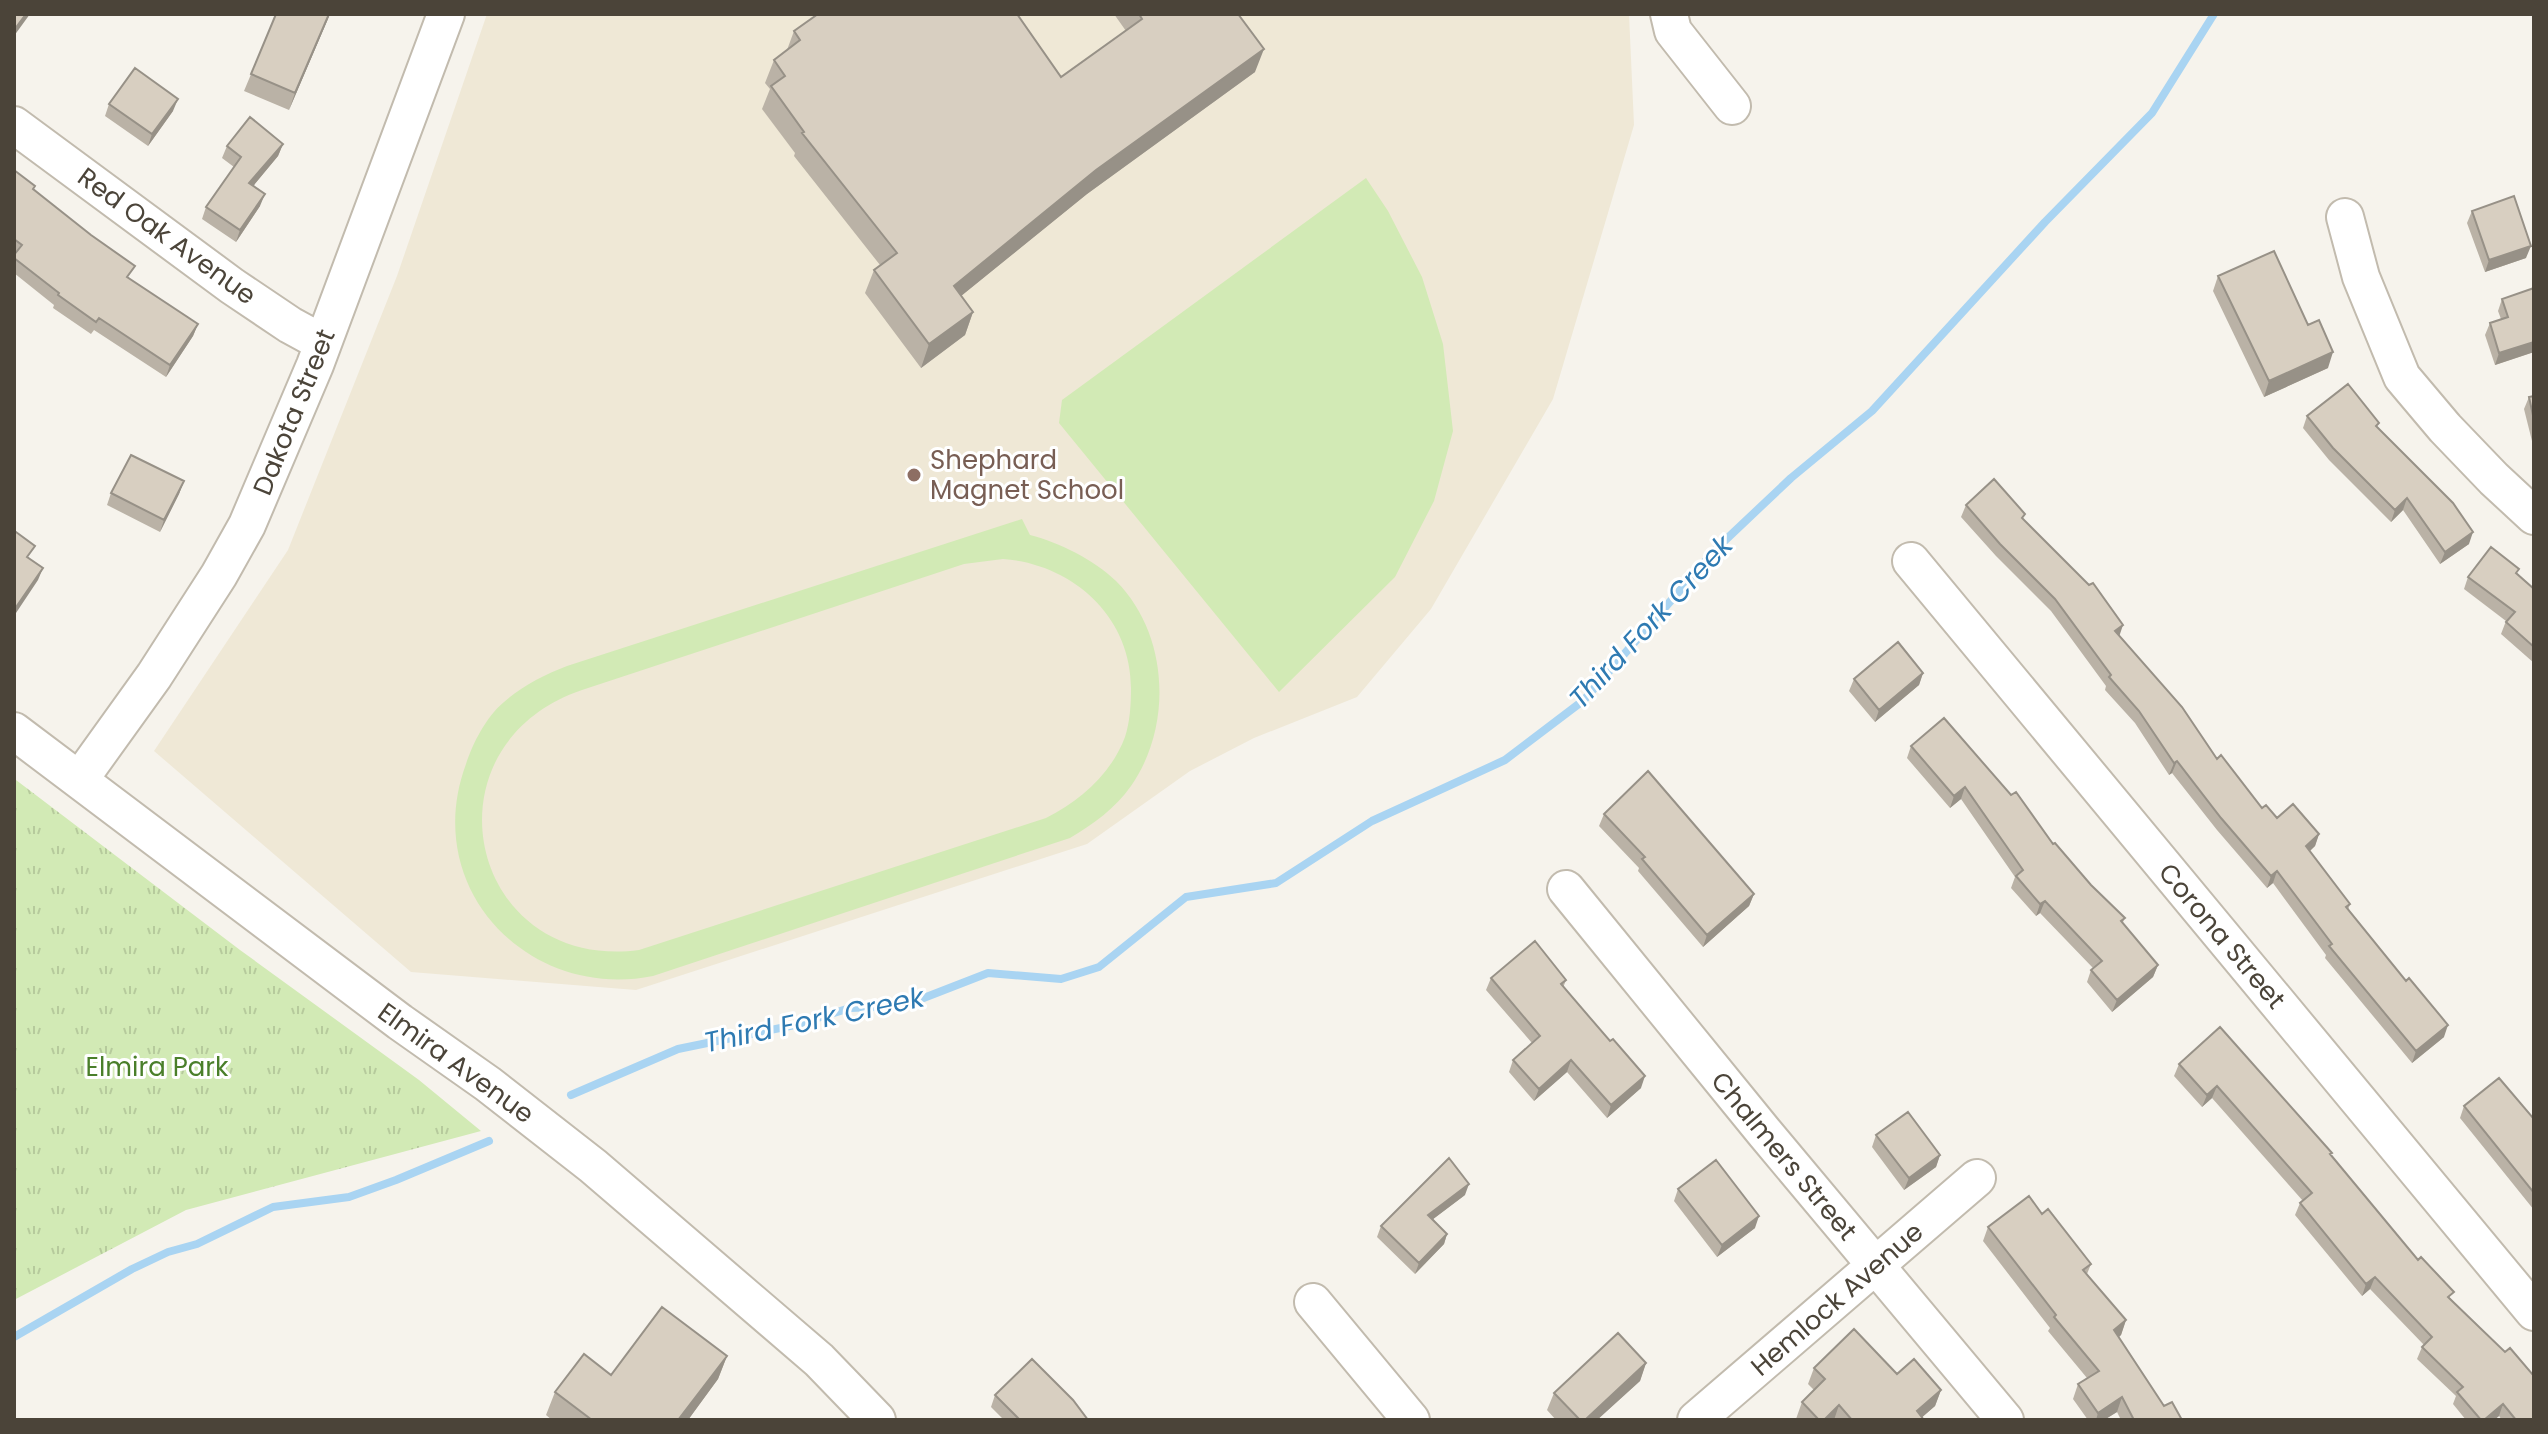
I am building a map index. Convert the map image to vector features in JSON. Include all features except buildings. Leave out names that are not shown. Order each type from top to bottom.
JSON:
[{"type":"street","name":"Dakota Street","points":[[80,779],[154,676],[247,525],[323,343],[446,14]]},
{"type":"street","points":[[1669,14],[1673,31],[1732,106]]},
{"type":"street","name":"Red Oak Avenue","points":[[14,125],[232,286],[323,343]]},
{"type":"street","points":[[2345,217],[2361,277],[2402,377],[2445,428],[2534,516]]},
{"type":"street","name":"Corona Street","points":[[1911,561],[2534,1312]]},
{"type":"street","name":"Elmira Avenue","points":[[14,731],[593,1166],[812,1354],[877,1420]]},
{"type":"street","name":"Chalmers Street","points":[[1566,889],[2005,1420]]},
{"type":"street","name":"Hemlock Avenue","points":[[1696,1420],[1977,1178]]},
{"type":"street","points":[[1313,1302],[1411,1420]]},
{"type":"shaded area","name":"Shephard Magnet School","points":[[487,14],[1629,14],[1634,125],[1553,399],[1431,609],[1357,697],[1254,738],[1190,771],[1087,844],[636,990],[411,972],[154,751],[288,550],[397,276]]},
{"type":"green space","points":[[1366,178],[1388,211],[1422,277],[1443,344],[1453,431],[1434,501],[1395,577],[1279,692],[1059,423],[1062,400]]},
{"type":"green space","points":[[1022,519],[1030,535],[1053,542],[1087,559],[1116,581],[1134,603],[1147,627],[1155,653],[1159,709],[1145,762],[1131,786],[1103,815],[1070,838],[653,976],[607,979],[565,971],[527,953],[495,926],[472,892],[458,853],[456,810],[466,764],[481,731],[497,708],[511,696],[567,666]],"holes":[[[1003,559],[1052,571],[1093,598],[1121,638],[1128,662],[1130,713],[1119,750],[1093,785],[1059,811],[1046,818],[639,950],[581,947],[535,927],[503,892],[485,849],[483,803],[498,757],[530,718],[582,690],[964,564]]]},
{"type":"green space","name":"Elmira Park","points":[[16,780],[240,950],[419,1080],[481,1131],[186,1210],[14,1300]]},
{"type":"waterway","name":"Third Fork Creek","points":[[571,1095],[678,1049],[795,1025],[850,1008],[903,1006],[988,973],[1061,979],[1099,967],[1186,897],[1276,883],[1372,821],[1505,760],[1584,700],[1717,548],[1791,478],[1872,411],[2045,222],[2152,113],[2214,14]]},
{"type":"waterway","name":"Third Fork Creek","points":[[14,1337],[132,1269],[168,1252],[197,1244],[273,1207],[349,1197],[489,1141]]},
{"type":"place","name":"Shephard Magnet School","points":[[914,475]]}]
